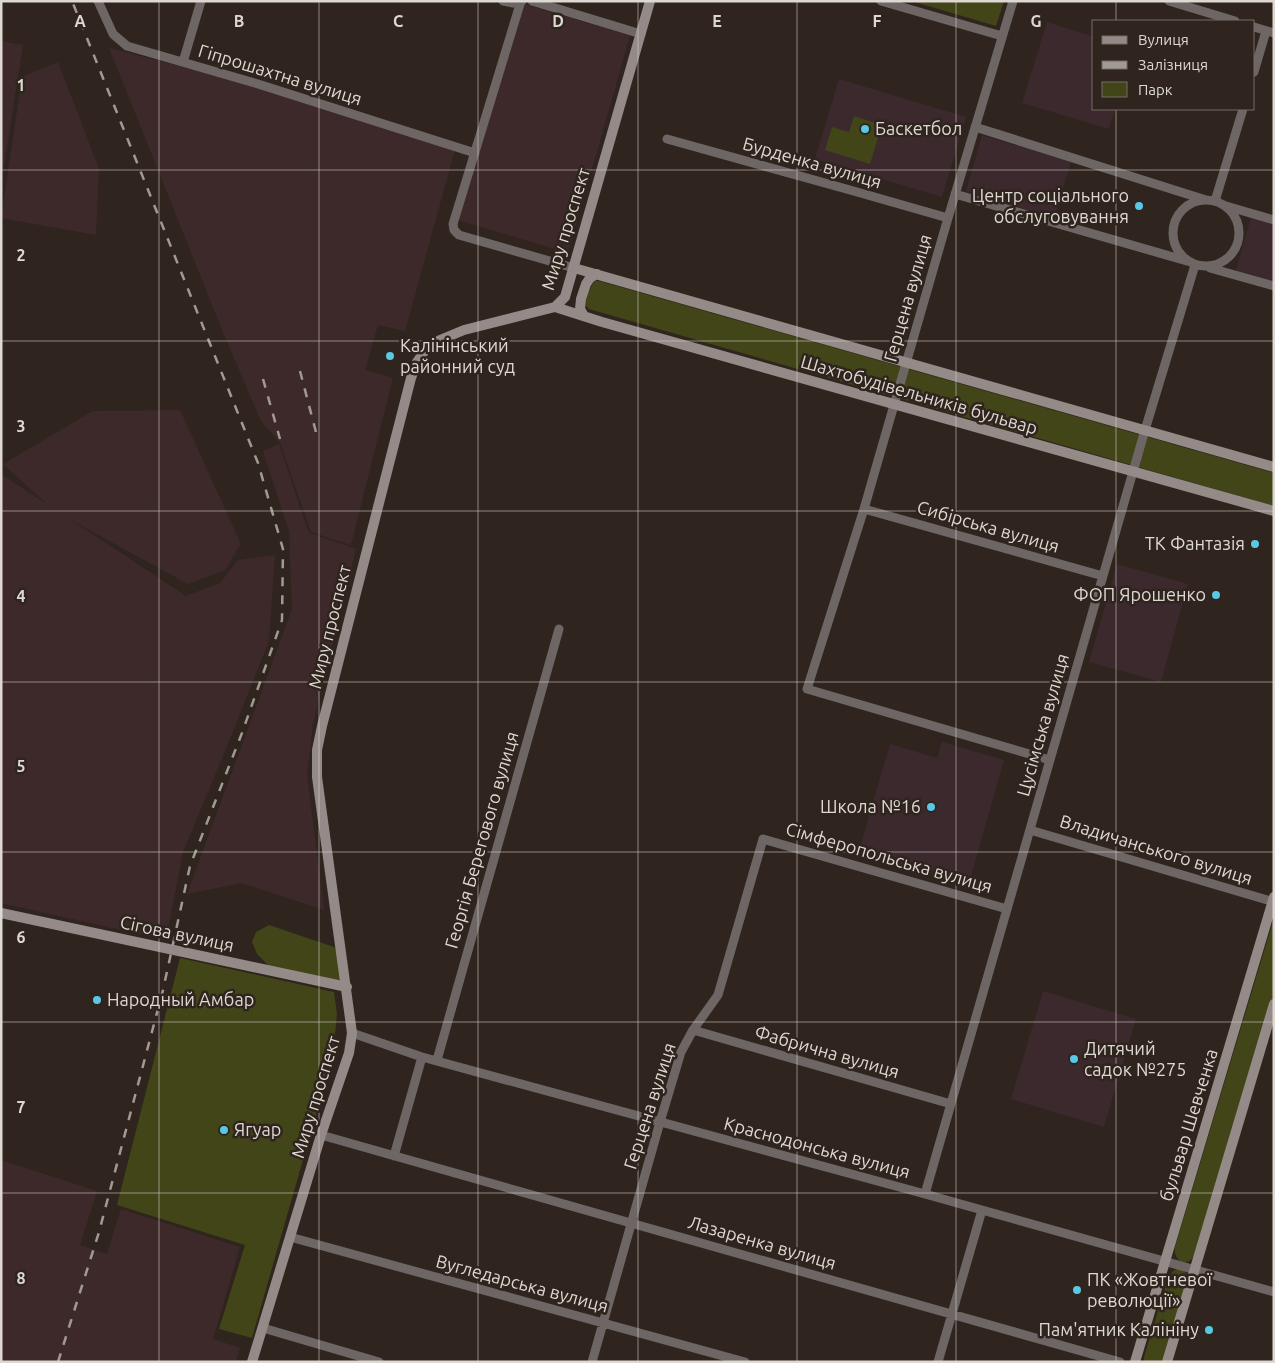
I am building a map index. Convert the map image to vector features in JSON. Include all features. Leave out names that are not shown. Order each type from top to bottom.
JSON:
[{"type":"main road","name":"Миру проспект","points":[[252,1362],[321,1135],[349,1053],[352,1033],[317,777],[317,750],[410,378],[416,362],[426,349],[440,340],[464,330],[556,307],[562,302],[574,268],[650,1]]},
{"type":"main road","name":"Шахтобудівельників бульвар","points":[[574,268],[1274,467]]},
{"type":"main road","points":[[584,316],[580,309],[581,299],[586,284],[590,278],[597,274]]},
{"type":"main road","name":"Шахтобудівельників бульвар","points":[[556,307],[1274,511]]},
{"type":"main road","name":"бульвар Шевченка","points":[[1135,1362],[1273,900]]},
{"type":"main road","name":"Сігова вулиця","points":[[1,913],[346,987]]},
{"type":"main road","points":[[1167,1362],[1274,1004]]},
{"type":"street","name":"Гіпрошахтна вулиця","points":[[98,1],[113,34],[127,46],[320,103],[475,153]]},
{"type":"street","points":[[183,62],[201,1]]},
{"type":"street","points":[[504,1],[521,2],[453,224],[454,230],[459,235],[574,268]]},
{"type":"street","points":[[532,1],[641,34]]},
{"type":"street","points":[[882,1],[1002,36]]},
{"type":"street","name":"Герцена вулиця","points":[[1013,1],[864,509],[807,689],[1050,760]]},
{"type":"street","points":[[1170,1],[1232,20]]},
{"type":"street","points":[[1255,27],[1270,32],[1255,70]]},
{"type":"street","points":[[1211,200],[1243,110]]},
{"type":"street","points":[[975,128],[1274,220]]},
{"type":"street","name":"Бурденка вулиця","points":[[666,139],[948,218]]},
{"type":"street","points":[[955,194],[1274,286]]},
{"type":"street","points":[[1191,263],[1179,253],[1175,244],[1174,223],[1185,207],[1193,203],[1211,200]]},
{"type":"street","points":[[1205,267],[1219,265],[1238,246],[1240,229],[1232,211],[1225,206]]},
{"type":"street","name":"Цусімська вулиця","points":[[925,1194],[1145,430],[1191,263]]},
{"type":"street","name":"Сибірська вулиця","points":[[864,509],[1103,576]]},
{"type":"street","name":"Георгія Берегового вулиця","points":[[437,1060],[559,629]]},
{"type":"street","name":"Владичанського вулиця","points":[[1030,830],[1273,900]]},
{"type":"street","name":"Герцена вулиця","points":[[592,1362],[681,1052],[718,995],[763,839]]},
{"type":"street","name":"Сімферопольська вулиця","points":[[763,839],[1007,909]]},
{"type":"street","name":"Фабрична вулиця","points":[[694,1030],[951,1104]]},
{"type":"street","name":"Краснодонська вулиця","points":[[352,1033],[422,1057],[925,1194],[1274,1292]]},
{"type":"street","points":[[394,1156],[422,1057]]},
{"type":"street","name":"Лазаренка вулиця","points":[[321,1135],[1120,1362]]},
{"type":"street","points":[[938,1362],[982,1210]]},
{"type":"street","name":"Вугледарська вулиця","points":[[290,1237],[745,1362]]},
{"type":"street","points":[[263,1328],[380,1362]]},
{"type":"shaded area","points":[[525,4],[630,36],[568,253],[458,220]]},
{"type":"shaded area","points":[[1047,22],[1092,36],[1092,110],[1115,110],[1109,129],[1022,103]]},
{"type":"shaded area","points":[[1,41],[23,45],[1,184]]},
{"type":"shaded area","points":[[109,48],[214,75],[455,150],[405,331],[378,325],[365,370],[393,378],[351,545],[311,532],[280,443],[261,421],[248,391]]},
{"type":"shaded area","points":[[58,62],[99,169],[96,235],[1,218],[22,77]]},
{"type":"shaded area","points":[[839,79],[966,117],[942,197],[815,159]]},
{"type":"shaded area","points":[[982,135],[1071,162],[1054,218],[966,191]]},
{"type":"shaded area","points":[[1251,217],[1274,223],[1274,281],[1236,270]]},
{"type":"shaded area","points":[[180,410],[241,544],[225,570],[188,584],[71,520],[186,596],[220,583],[238,560],[275,555],[269,641],[183,852],[166,940],[1,903],[1,474],[48,505],[3,464],[93,411]]},
{"type":"shaded area","points":[[279,444],[310,533],[356,549],[313,724],[307,775],[324,910],[242,883],[187,894],[292,609],[289,531],[263,451]]},
{"type":"shaded area","points":[[1117,564],[1188,584],[1161,682],[1089,662]]},
{"type":"shaded area","name":"Школа №16","points":[[942,742],[1004,760],[968,886],[858,854],[890,744],[937,758]]},
{"type":"shaded area","name":"Дитячий садок №275","points":[[1043,991],[1136,1019],[1104,1127],[1011,1099]]},
{"type":"shaded area","points":[[1,1160],[97,1191],[80,1245],[107,1254],[121,1209],[240,1247],[213,1339],[240,1348],[236,1362],[1,1362]]},
{"type":"green space","points":[[911,1],[1004,1],[996,26]]},
{"type":"green space","points":[[854,116],[882,125],[870,164],[825,150],[832,127],[849,132]]},
{"type":"green space","points":[[595,281],[1274,473],[1274,506],[589,309],[586,306],[586,301]]},
{"type":"green space","points":[[1274,918],[1274,994],[1195,1255],[1188,1261],[1181,1262],[1176,1256],[1175,1247]]},
{"type":"green space","points":[[269,925],[334,947],[339,956],[341,978],[334,984],[275,972],[257,954],[252,942],[256,932]]},
{"type":"green space","name":"Ягуар","points":[[180,958],[334,992],[337,1014],[333,1055],[252,1338],[219,1329],[245,1245],[117,1205]]},
{"type":"green space","points":[[1177,1269],[1184,1271],[1188,1277],[1163,1362],[1144,1362],[1168,1278]]},
{"type":"railway","points":[[58,1362],[99,1232],[163,990],[190,866],[242,733],[282,620],[283,549],[258,463],[72,1]]},
{"type":"railway","points":[[300,371],[317,436]]},
{"type":"railway","points":[[263,379],[280,439]]},
{"type":"place","name":"Баскетбол","points":[[865,129]]},
{"type":"place","name":"Центр соціального обслуговування","points":[[1139,206]]},
{"type":"place","name":"Калінінський районний суд","points":[[390,356]]},
{"type":"place","name":"ТК Фантазія","points":[[1255,544]]},
{"type":"place","name":"ФОП Ярошенко","points":[[1216,595]]},
{"type":"place","name":"Школа №16","points":[[931,807]]},
{"type":"place","name":"Народный Амбар","points":[[97,1000]]},
{"type":"place","name":"Дитячий садок №275","points":[[1074,1059]]},
{"type":"place","name":"Ягуар","points":[[224,1130]]},
{"type":"place","name":"ПК «Жовтневої революції»","points":[[1077,1290]]},
{"type":"place","name":"Пам'ятник Калініну","points":[[1209,1330]]}]
